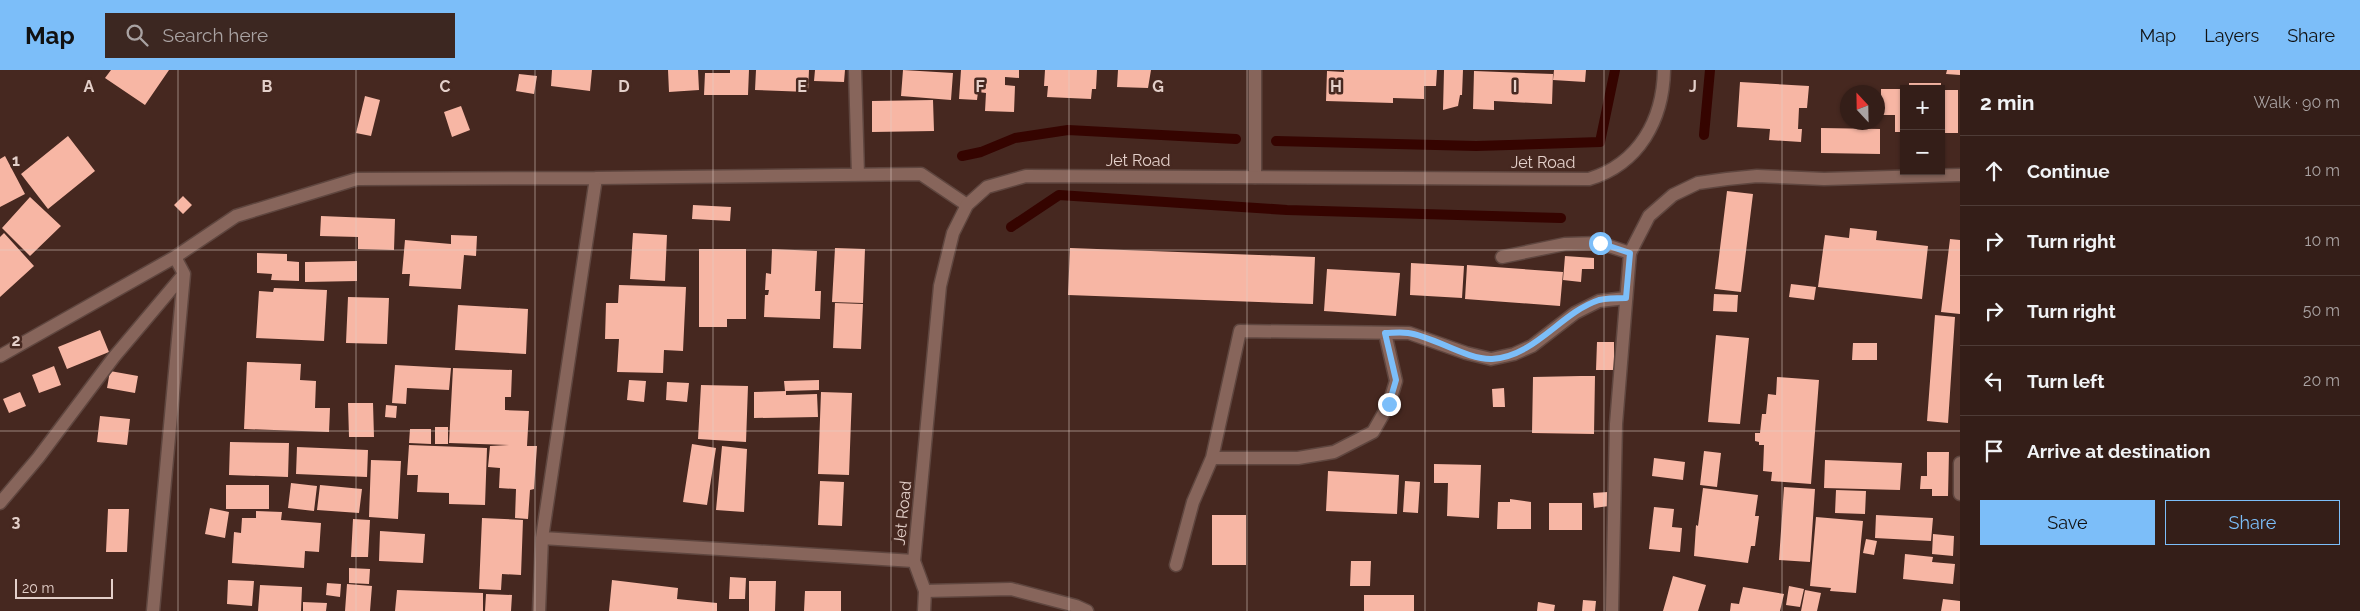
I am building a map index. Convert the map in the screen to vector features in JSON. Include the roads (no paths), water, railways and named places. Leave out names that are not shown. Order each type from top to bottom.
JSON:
[{"type":"street","points":[[855,70],[858,175]]},
{"type":"street","points":[[1255,70],[1255,177]]},
{"type":"street","name":"Jet Road","points":[[924,611],[925,591],[914,561],[940,286],[953,233],[967,205],[987,187],[1026,176],[1589,179],[1610,170],[1628,156],[1649,135],[1660,108],[1664,87],[1664,70]]},
{"type":"street","points":[[0,356],[175,258],[236,216],[357,178],[596,178],[921,174],[967,205]]},
{"type":"street","points":[[1612,611],[1616,424],[1630,253],[1649,216],[1673,195],[1698,183],[1757,176],[1824,178],[1960,176]]},
{"type":"street","points":[[539,611],[542,538],[596,178]]},
{"type":"street","points":[[1502,257],[1565,244],[1600,243],[1630,253]]},
{"type":"street","points":[[153,611],[184,274],[175,258]]},
{"type":"street","points":[[0,503],[38,458],[114,358],[184,274]]},
{"type":"street","points":[[1176,565],[1193,502],[1212,458],[1240,331],[1409,333],[1466,353],[1492,359],[1514,354],[1532,346],[1575,313],[1599,300],[1626,298]]},
{"type":"street","points":[[1212,458],[1298,458],[1334,452],[1373,432],[1389,404],[1396,380],[1385,333]]},
{"type":"street","points":[[1960,463],[1960,494]]},
{"type":"street","points":[[542,538],[914,561]]},
{"type":"street","points":[[925,591],[1011,589],[1087,611]]},
{"type":"waterway","points":[[1276,141],[1476,146],[1600,142],[1615,70]]},
{"type":"waterway","points":[[1704,135],[1710,70]]},
{"type":"waterway","points":[[962,156],[981,152],[1015,138],[1068,130],[1236,139]]},
{"type":"waterway","points":[[1011,227],[1059,195],[1287,210],[1561,218]]}]
